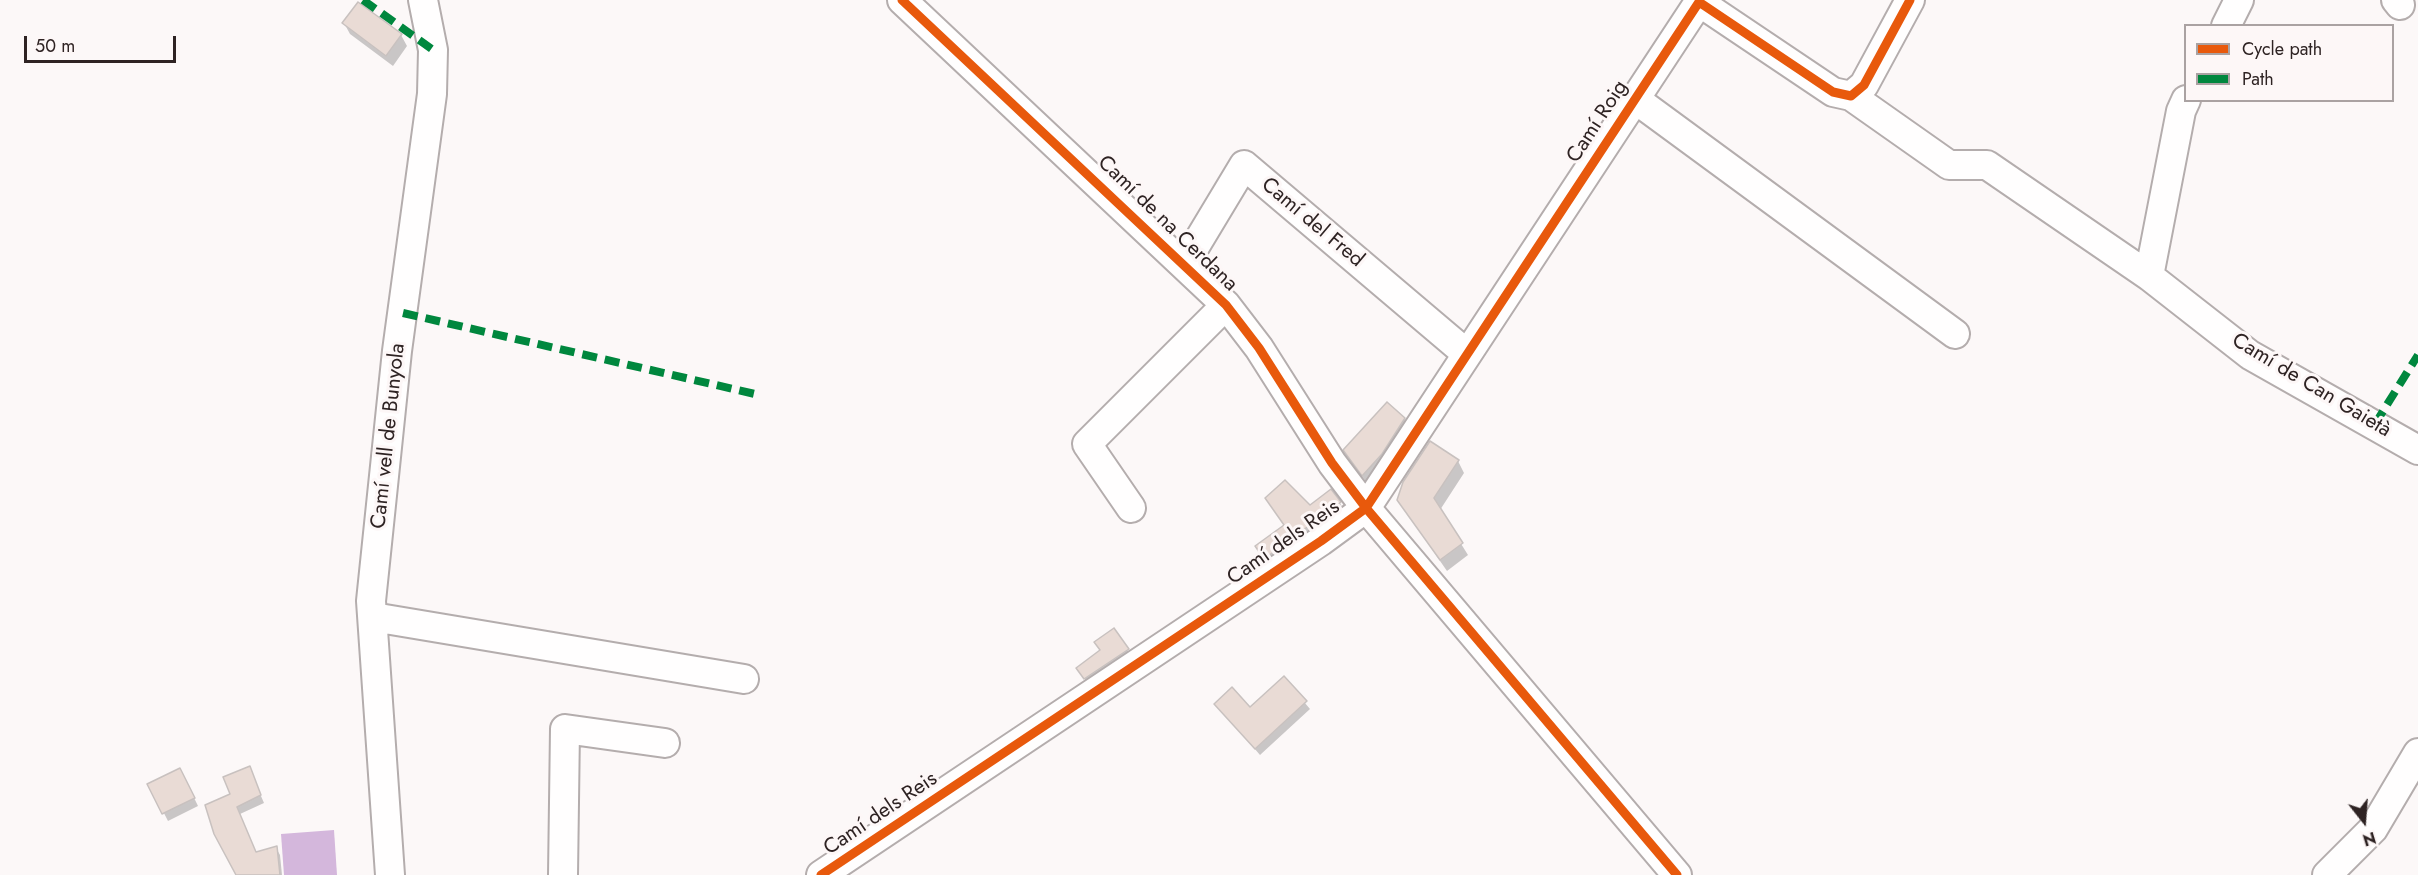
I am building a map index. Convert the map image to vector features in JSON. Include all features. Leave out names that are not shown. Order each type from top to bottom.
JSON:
[{"type":"street","name":"Camí vell de Bunyola","points":[[390,875],[371,601],[397,351],[432,94],[433,51],[423,0]]},
{"type":"street","name":"Camí de na Cerdana","points":[[902,0],[1185,263],[1226,305],[1259,348],[1332,463],[1366,507]]},
{"type":"street","points":[[1851,96],[1864,85],[1910,0]]},
{"type":"street","points":[[2227,24],[2239,0]]},
{"type":"street","name":"Camí Roig","points":[[1366,507],[1698,1],[1833,92],[1851,96]]},
{"type":"street","name":"Camí de Can Gaietà","points":[[1851,96],[1949,165],[1987,165],[2149,276],[2250,355],[2418,450]]},
{"type":"street","points":[[1635,99],[1955,334]]},
{"type":"street","points":[[2149,276],[2181,111],[2185,102]]},
{"type":"street","name":"Camí del Fred","points":[[1185,263],[1244,165],[1467,354]]},
{"type":"street","points":[[1131,508],[1088,444],[1226,305]]},
{"type":"street","name":"Camí dels Reis","points":[[821,875],[1321,541],[1366,507],[1677,875]]},
{"type":"street","points":[[373,617],[744,679]]},
{"type":"street","points":[[563,875],[565,729],[665,743]]},
{"type":"street","points":[[2327,875],[2373,829],[2418,753]]},
{"type":"shaded area","points":[[334,830],[337,875],[284,875],[281,834]]},
{"type":"building","points":[[358,2],[402,34],[386,56],[342,23]]},
{"type":"building","points":[[1387,402],[1405,418],[1382,454],[1362,476],[1343,450]]},
{"type":"building","points":[[1430,441],[1459,460],[1434,498],[1463,543],[1440,560],[1397,500],[1403,482]]},
{"type":"building","points":[[1285,480],[1310,505],[1331,489],[1341,502],[1264,559],[1255,546],[1284,525],[1265,498]]},
{"type":"building","points":[[1114,628],[1129,649],[1084,679],[1076,668],[1100,650],[1094,642]]},
{"type":"building","points":[[1284,676],[1307,701],[1255,749],[1214,704],[1232,687],[1250,707]]},
{"type":"building","points":[[250,766],[261,795],[237,807],[256,852],[277,846],[280,875],[236,875],[214,834],[205,805],[230,794],[223,777]]},
{"type":"building","points":[[180,768],[195,798],[162,814],[147,784]]},
{"type":"marked path","points":[[363,0],[433,50]]},
{"type":"marked path","points":[[403,313],[755,394]]},
{"type":"marked path","points":[[2375,424],[2418,355]]},
{"type":"cycle path","points":[[902,0],[1226,305],[1259,348],[1332,463],[1366,508],[1677,875]]},
{"type":"cycle path","points":[[821,875],[1321,541],[1366,508],[1699,2],[1833,92],[1851,96],[1864,85],[1910,0]]}]
